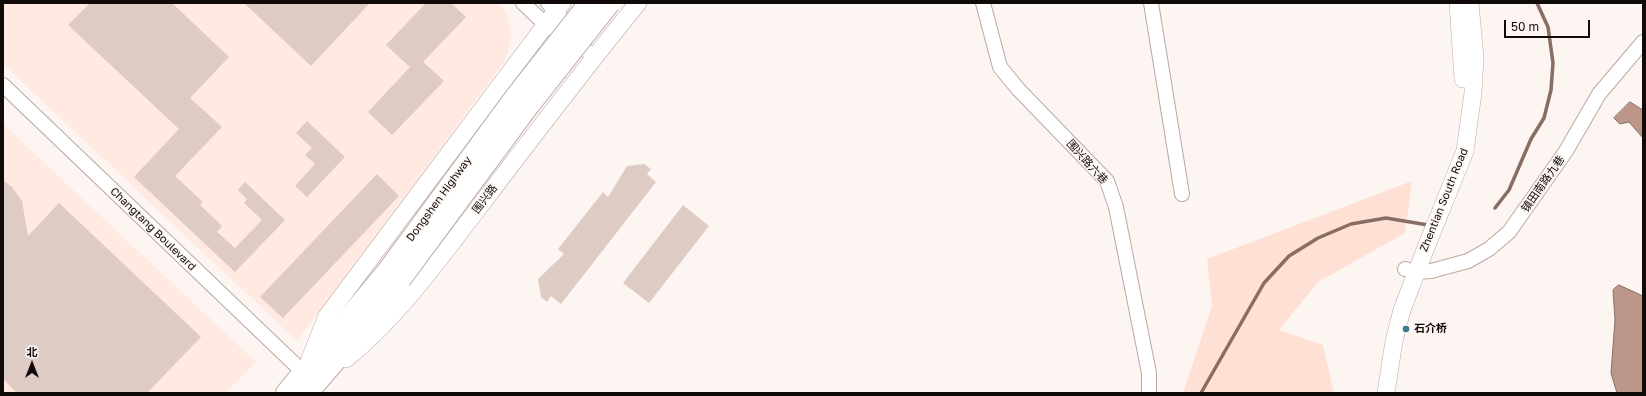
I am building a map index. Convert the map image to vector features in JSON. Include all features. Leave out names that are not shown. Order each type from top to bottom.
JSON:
[{"type":"highway","name":"Dongshen Highway","points":[[395,274],[515,97],[590,3]]},
{"type":"highway","name":"Dongshen Highway","points":[[286,393],[310,383],[610,3]]},
{"type":"main road","name":"围兴路","points":[[310,383],[357,350],[416,290],[595,56],[638,3]]},
{"type":"main road","name":"Zhentian South Road","points":[[1386,393],[1394,341],[1411,270],[1414,244],[1454,148],[1464,92],[1458,3]]},
{"type":"main road","name":"Zhentian South Road","points":[[1376,393],[1384,339],[1391,308],[1411,270],[1465,152],[1474,93],[1474,58],[1470,3]]},
{"type":"main road","points":[[310,383],[327,316],[545,24],[556,6]]},
{"type":"street","points":[[523,3],[545,24],[595,56]]},
{"type":"street","name":"围兴路六巷","points":[[983,3],[1000,67],[1018,90],[1107,181],[1116,207],[1142,335],[1149,373],[1149,393]]},
{"type":"street","points":[[1151,3],[1182,194]]},
{"type":"street","points":[[556,6],[595,56]]},
{"type":"street","name":"镇田南路九巷","points":[[1411,270],[1431,271],[1468,261],[1490,249],[1509,232],[1566,152],[1599,94],[1643,42]]},
{"type":"street","name":"Changtang Boulevard","points":[[3,84],[310,383]]},
{"type":"shaded area","points":[[3,3],[498,3],[504,9],[509,21],[511,35],[505,61],[297,341],[3,64]]},
{"type":"shaded area","points":[[1630,102],[1643,110],[1643,138],[1629,122],[1620,124],[1614,118]]},
{"type":"shaded area","points":[[3,124],[256,362],[226,393],[3,393]]},
{"type":"shaded area","points":[[1412,181],[1405,233],[1318,282],[1279,330],[1323,345],[1334,393],[1183,393],[1212,306],[1207,259]]},
{"type":"shaded area","points":[[1619,285],[1643,296],[1643,393],[1617,393],[1611,373],[1615,320],[1613,290]]},
{"type":"building","points":[[90,3],[172,3],[229,57],[190,98],[222,127],[175,176],[203,202],[200,205],[222,226],[217,232],[235,248],[262,220],[244,203],[247,199],[238,190],[245,182],[285,220],[235,272],[134,177],[179,129],[68,25]]},
{"type":"building","points":[[244,3],[370,3],[311,66]]},
{"type":"building","points":[[426,3],[451,3],[466,17],[423,62],[444,81],[392,135],[368,112],[410,67],[386,45]]},
{"type":"building","points":[[307,121],[345,157],[307,197],[295,186],[315,164],[305,155],[312,148],[296,133]]},
{"type":"building","points":[[644,164],[651,169],[647,174],[656,182],[561,304],[551,296],[547,302],[541,297],[538,279],[564,254],[558,249],[603,192],[608,197],[627,166]]},
{"type":"building","points":[[377,174],[399,196],[283,318],[260,297]]},
{"type":"building","points":[[3,180],[12,187],[22,201],[28,236],[59,203],[201,337],[147,393],[17,393],[3,379]]},
{"type":"building","points":[[683,205],[709,226],[649,303],[623,283]]},
{"type":"waterway","points":[[1495,208],[1509,190],[1531,139],[1544,118],[1551,90],[1553,63],[1548,27],[1537,3]]},
{"type":"waterway","points":[[1201,393],[1264,283],[1289,256],[1318,238],[1351,224],[1386,218],[1428,225]]},
{"type":"place","name":"石介桥","points":[[1406,329]]}]
